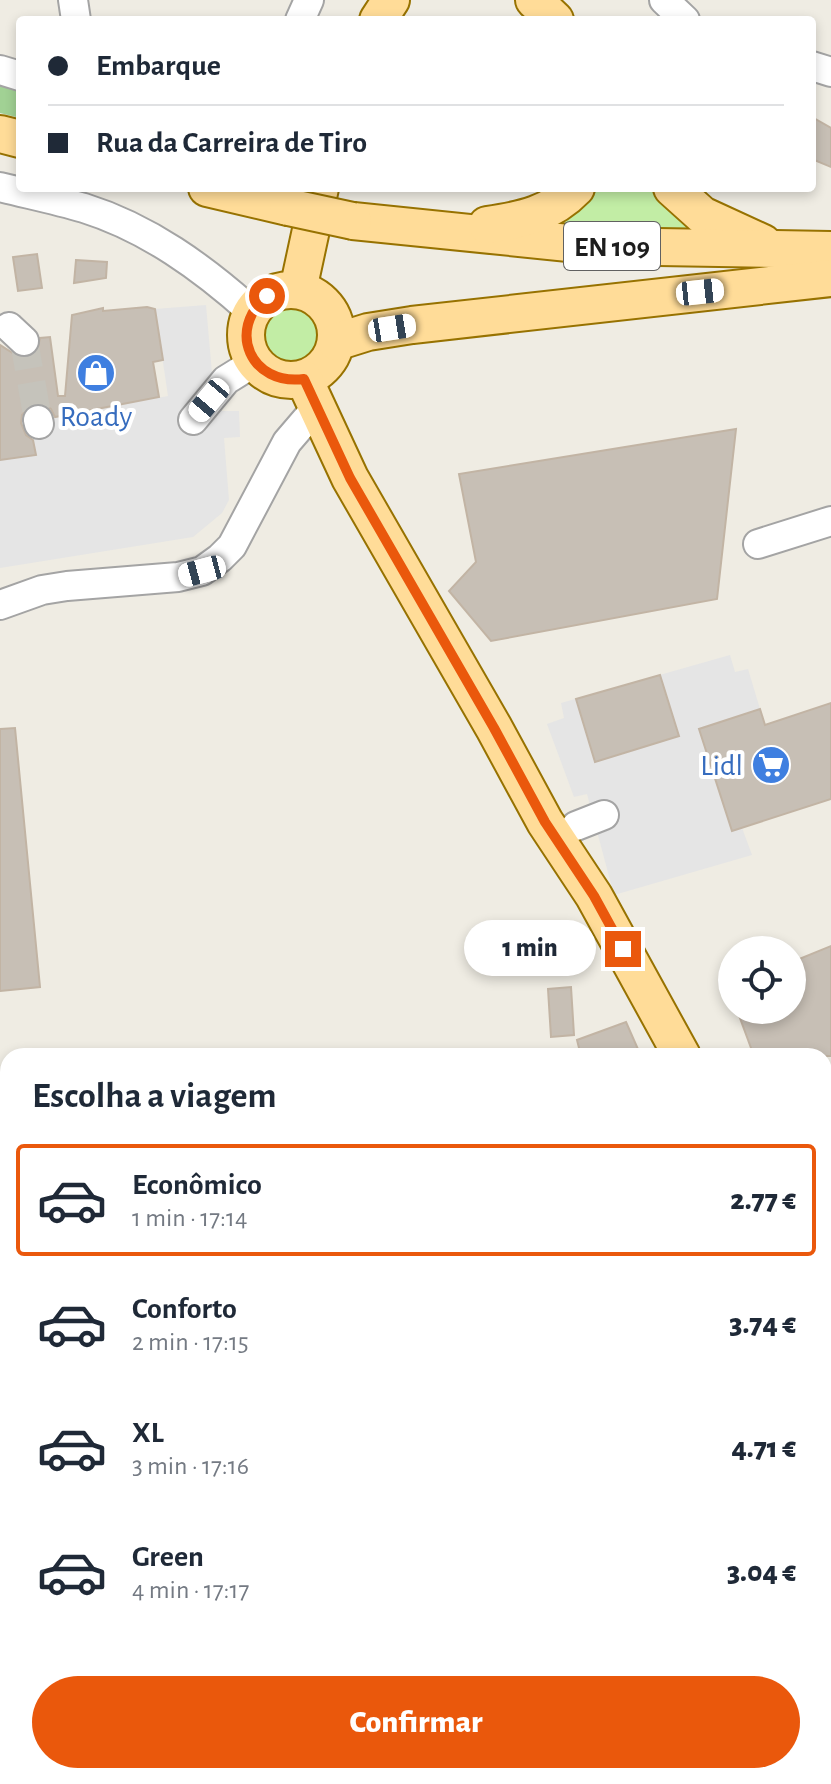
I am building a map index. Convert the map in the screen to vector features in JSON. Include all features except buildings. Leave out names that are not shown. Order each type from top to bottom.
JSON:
[{"type":"main road","points":[[534,0],[551,16]]},
{"type":"main road","name":"EN 109","points":[[224,192],[353,221],[446,232],[598,246],[831,250]]},
{"type":"main road","points":[[298,290],[319,192]]},
{"type":"main road","points":[[446,232],[533,217],[560,203],[572,192]]},
{"type":"main road","points":[[676,192],[702,215],[779,250]]},
{"type":"main road","points":[[336,342],[368,332],[412,325],[831,278]]},
{"type":"main road","points":[[310,393],[272,376],[255,362],[246,337],[252,312],[267,296],[298,290],[320,299],[328,308],[334,319],[336,342],[329,361],[313,375],[310,393],[350,478],[494,728],[575,821],[594,896],[678,1048]]},
{"type":"street","points":[[664,0],[681,16]]},
{"type":"street","points":[[20,192],[86,209],[148,237],[196,266],[252,312]]},
{"type":"street","points":[[193,420],[226,380],[255,362]]},
{"type":"street","points":[[0,605],[42,590],[178,577],[202,571],[232,546],[310,393]]},
{"type":"street","points":[[758,544],[831,521]]},
{"type":"green space","points":[[0,84],[16,88],[16,117],[0,113]]},
{"type":"green space","points":[[589,192],[663,192],[696,229],[694,232],[552,226]]},
{"type":"green space","points":[[296,305],[315,314],[323,331],[319,346],[306,361],[290,365],[276,361],[264,350],[258,337],[259,323],[271,311]]},
{"type":"shaded area","points":[[206,305],[212,373],[222,411],[239,411],[240,437],[224,438],[229,500],[222,513],[193,537],[0,568],[0,460],[35,454],[30,421],[168,396],[155,309]]},
{"type":"shaded area","points":[[730,655],[735,672],[748,669],[760,709],[732,830],[742,828],[752,855],[614,895],[587,794],[574,797],[547,724],[564,718],[561,703]]},
{"type":"tunnel","points":[[24,341],[38,420]]},
{"type":"place","name":"Roady","points":[[96,373]]},
{"type":"place","name":"Lidl","points":[[771,765]]},
{"type":"route","points":[[267,296],[252,312],[247,324],[246,337],[255,362],[272,376],[304,379],[350,478],[545,822],[594,896],[623,949]]}]
